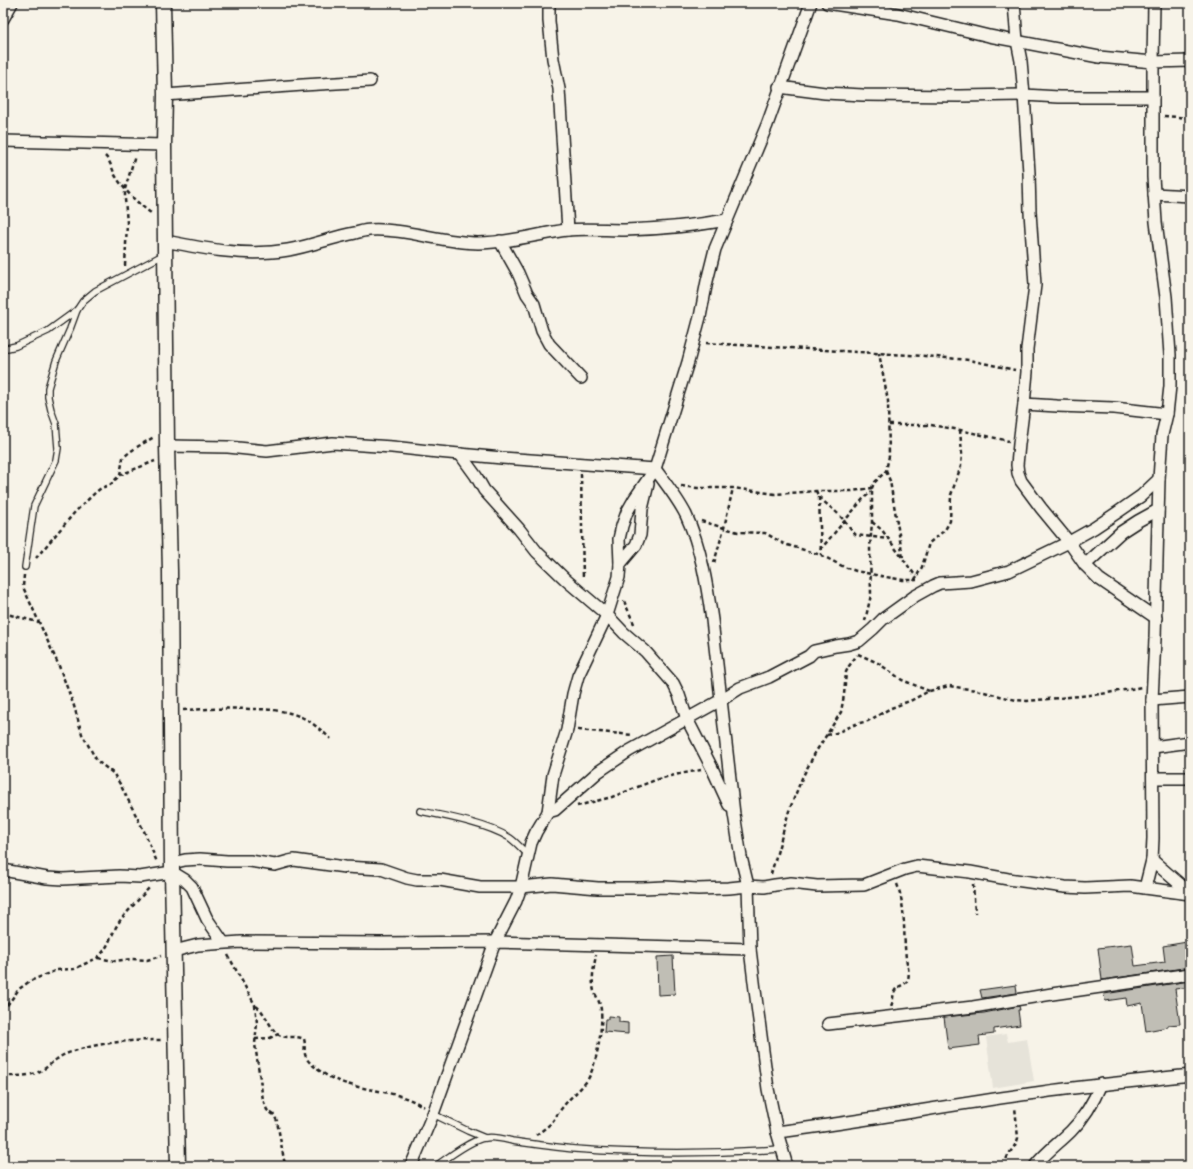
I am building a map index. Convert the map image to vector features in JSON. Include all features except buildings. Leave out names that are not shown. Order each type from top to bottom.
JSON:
[{"type":"street","points":[[3,19],[12,3]]},
{"type":"street","points":[[163,3],[171,711],[168,870],[174,951],[178,1166]]},
{"type":"street","points":[[549,3],[549,21],[553,59],[559,89],[568,230]]},
{"type":"street","points":[[552,811],[553,775],[567,730],[573,694],[578,676],[607,615],[619,577],[620,564],[618,551],[622,526],[634,498],[655,469],[688,362],[714,255],[767,125],[779,87],[811,3]]},
{"type":"street","points":[[828,3],[898,14],[989,36],[1099,57],[1153,62],[1190,61]]},
{"type":"street","points":[[1014,3],[1024,95],[1030,212],[1036,285],[1026,349],[1024,404],[1018,444],[1018,473],[1021,481],[1069,542],[1085,565],[1099,579],[1156,618]]},
{"type":"street","points":[[1145,888],[1152,860],[1152,685],[1156,618],[1159,479],[1162,435],[1167,414],[1170,386],[1169,328],[1154,194],[1154,3]]},
{"type":"street","points":[[165,95],[370,81]]},
{"type":"street","points":[[779,87],[863,95],[1153,97]]},
{"type":"street","points":[[3,141],[164,145]]},
{"type":"street","points":[[1154,194],[1190,196]]},
{"type":"street","points":[[165,248],[263,253],[288,250],[343,235],[370,230],[400,232],[459,242],[500,242],[568,230],[666,228],[727,220]]},
{"type":"street","points":[[500,242],[518,273],[527,294],[534,304],[542,331],[549,344],[582,378]]},
{"type":"street","points":[[1024,404],[1114,408],[1167,414]]},
{"type":"street","points":[[167,452],[228,447],[267,451],[333,443],[655,469],[686,514],[697,545],[705,578],[712,620],[734,814],[741,857],[748,886],[750,949],[768,1089],[781,1149],[787,1166]]},
{"type":"street","points":[[460,454],[484,490],[519,529],[537,552],[561,576],[607,615],[673,682],[687,719],[734,814]]},
{"type":"street","points":[[620,564],[636,545],[640,535],[642,509],[649,479]]},
{"type":"street","points":[[411,1166],[433,1114],[495,942],[516,901],[536,832],[552,811],[608,764],[740,688],[769,677],[814,651],[862,639],[883,619],[915,596],[933,586],[940,583],[971,581],[1008,570],[1069,542],[1094,528],[1130,504],[1159,479]]},
{"type":"street","points":[[1085,565],[1121,532],[1158,510]]},
{"type":"street","points":[[1152,700],[1190,697]]},
{"type":"street","points":[[1153,747],[1190,742]]},
{"type":"street","points":[[1153,778],[1190,778]]},
{"type":"street","points":[[3,870],[47,878],[63,879],[118,876],[140,877],[168,870],[185,860],[200,859],[245,861],[275,865],[289,860],[294,860],[345,867],[380,869],[417,880],[440,880],[480,887],[521,887],[552,884],[598,888],[665,887],[698,889],[748,886],[764,887],[775,884],[791,883],[817,886],[864,885],[905,869],[917,866],[970,872],[1065,887],[1092,888],[1130,886],[1190,893]]},
{"type":"street","points":[[1152,860],[1190,893]]},
{"type":"street","points":[[168,870],[185,880],[192,887],[207,919],[223,942]]},
{"type":"street","points":[[174,951],[198,945],[223,942],[495,942],[750,949]]},
{"type":"street","points":[[828,1024],[973,1007],[1190,974]]},
{"type":"street","points":[[777,1132],[838,1124],[1014,1096],[1101,1084],[1190,1075]]},
{"type":"street","points":[[1035,1166],[1072,1130],[1088,1109],[1101,1084]]},
{"type":"lane","points":[[25,566],[34,506],[56,460],[58,448],[56,424],[48,397],[48,388],[56,361],[77,310],[83,301],[95,291],[124,276],[165,248]]},
{"type":"lane","points":[[3,349],[16,346],[48,331],[77,310]]},
{"type":"lane","points":[[420,811],[460,820],[497,831],[518,844],[528,856]]},
{"type":"lane","points":[[433,1114],[485,1138],[526,1142],[555,1147],[642,1152],[750,1151],[781,1149]]},
{"type":"lane","points":[[436,1166],[464,1148],[485,1138]]},
{"type":"path","points":[[1153,115],[1190,118]]},
{"type":"path","points":[[89,142],[101,151],[107,158],[125,189],[146,210],[165,222]]},
{"type":"path","points":[[124,276],[127,223],[125,189],[138,144]]},
{"type":"path","points":[[693,342],[969,360],[1026,372]]},
{"type":"path","points":[[879,353],[888,401],[889,425],[886,471],[890,481],[903,558]]},
{"type":"path","points":[[889,425],[931,425],[960,430],[1018,444]]},
{"type":"path","points":[[120,475],[123,458],[133,449],[167,430]]},
{"type":"path","points":[[916,579],[925,558],[929,543],[945,530],[950,521],[951,495],[961,466],[962,454],[960,430]]},
{"type":"path","points":[[3,1011],[19,989],[30,981],[56,970],[74,969],[97,958],[107,946],[121,918],[168,870],[144,832],[120,784],[113,773],[97,761],[85,739],[59,666],[23,586],[25,566],[39,555],[74,512],[96,492],[101,488],[110,485],[120,475],[167,452]]},
{"type":"path","points":[[581,464],[584,594]]},
{"type":"path","points":[[764,887],[768,883],[771,875],[789,810],[815,753],[841,712],[846,672],[857,654],[862,639],[864,623],[871,595],[870,537],[872,522],[872,489],[874,483],[886,471]]},
{"type":"path","points":[[664,480],[685,487],[733,488],[775,494],[872,489]]},
{"type":"path","points":[[705,578],[716,556],[733,488]]},
{"type":"path","points":[[820,550],[872,489]]},
{"type":"path","points":[[816,491],[819,497],[845,521],[856,535],[889,540]]},
{"type":"path","points":[[819,497],[820,555]]},
{"type":"path","points":[[686,514],[738,532],[765,533],[784,544],[820,555],[844,566],[871,575],[903,580],[916,579],[940,583]]},
{"type":"path","points":[[872,522],[882,530],[903,558],[916,579]]},
{"type":"path","points":[[619,577],[624,601],[637,631]]},
{"type":"path","points":[[3,613],[39,622]]},
{"type":"path","points":[[857,654],[878,663],[902,680],[929,691]]},
{"type":"path","points":[[827,735],[868,721],[891,708],[912,700],[929,691],[949,686],[1016,700],[1041,701],[1101,694],[1152,685]]},
{"type":"path","points":[[171,711],[222,708],[269,709],[284,711],[309,721],[321,729],[331,739]]},
{"type":"path","points":[[552,811],[569,809],[612,797],[658,779],[712,768]]},
{"type":"path","points":[[970,872],[973,880],[975,914]]},
{"type":"path","points":[[878,1018],[891,1005],[896,989],[905,984],[909,976],[906,957],[902,899],[897,884],[891,875]]},
{"type":"path","points":[[223,942],[232,964],[255,1005],[278,1034],[304,1039],[304,1053],[306,1058],[317,1068],[330,1078],[350,1086],[406,1098],[423,1106],[433,1114]]},
{"type":"path","points":[[526,1142],[553,1122],[563,1106],[587,1081],[592,1069],[600,1040],[602,1013],[593,983],[598,945]]},
{"type":"path","points":[[97,958],[115,961],[131,959],[147,960],[155,959],[174,951]]},
{"type":"path","points":[[255,1005],[257,1019],[255,1039],[263,1100],[266,1110],[274,1115],[277,1121],[286,1166]]},
{"type":"path","points":[[255,1039],[270,1038],[278,1034]]},
{"type":"path","points":[[3,1076],[21,1076],[37,1073],[48,1067],[57,1059],[73,1051],[86,1048],[116,1042],[176,1039]]},
{"type":"path","points":[[1004,1166],[1006,1159],[1017,1143],[1018,1138],[1014,1096]]},
{"type":"shaded area","points":[[1006,1034],[1008,1042],[1027,1039],[1034,1081],[993,1088],[986,1037]]}]
